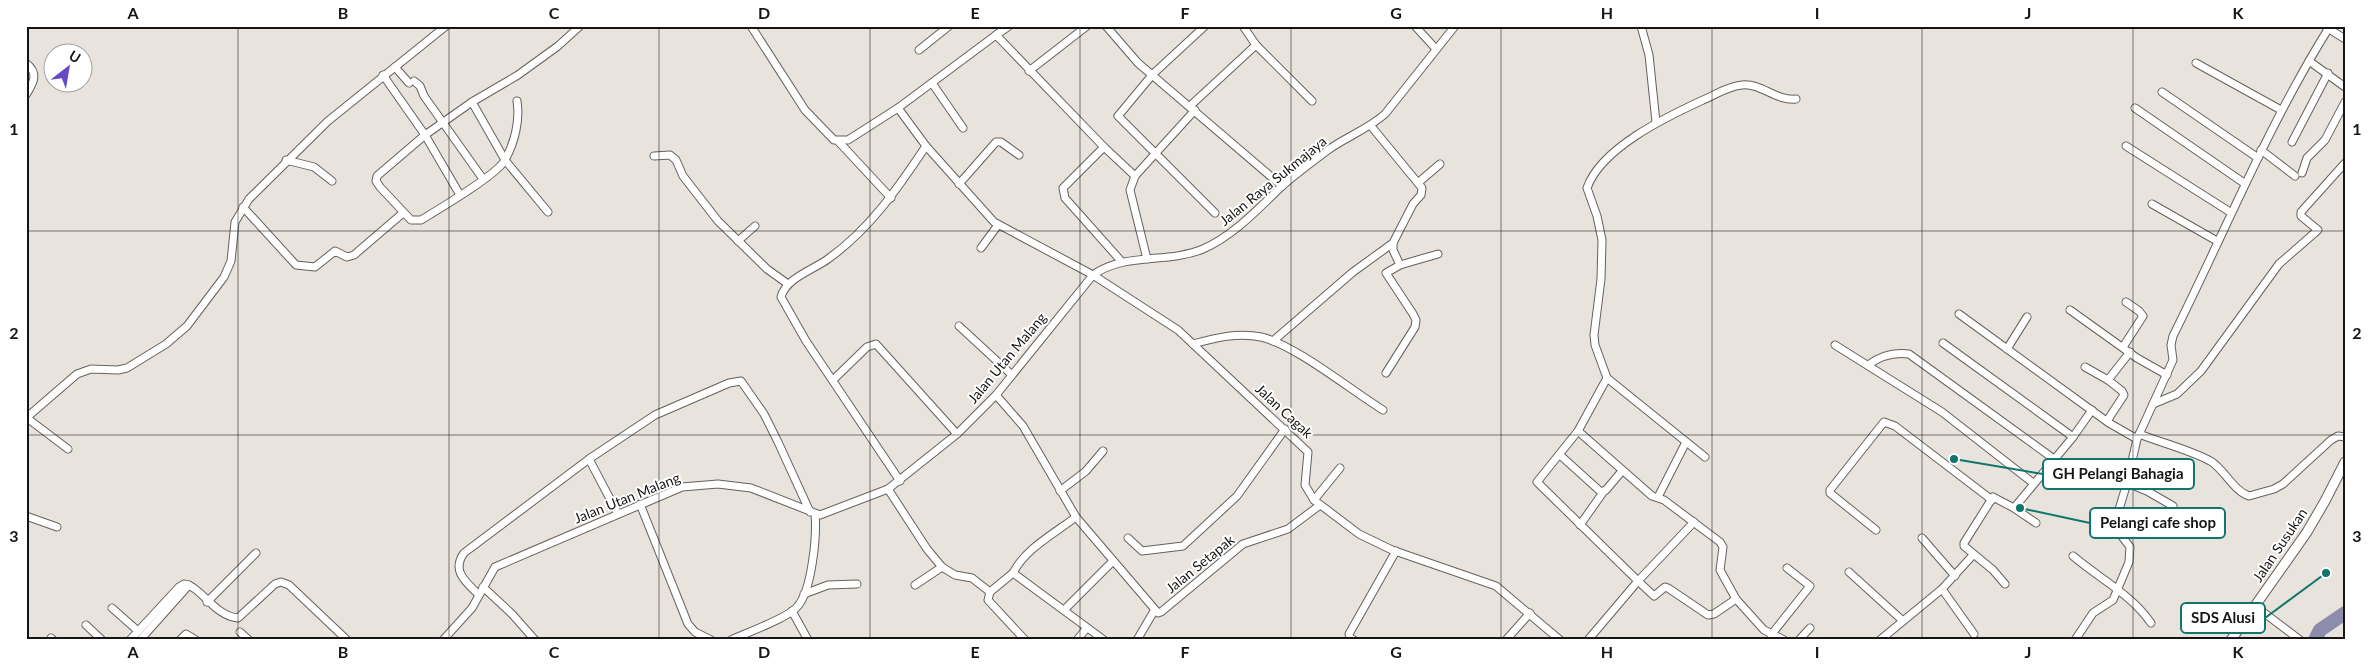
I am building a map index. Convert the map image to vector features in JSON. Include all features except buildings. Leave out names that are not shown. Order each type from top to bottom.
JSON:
[{"type":"street","points":[[68,449],[27,418],[77,374],[91,369],[118,370],[127,368],[166,344],[187,326],[224,277],[231,261],[235,222],[243,207],[286,160],[328,121],[446,26]]},
{"type":"street","points":[[517,101],[520,116],[505,160],[495,171],[421,220],[411,220],[403,214],[376,181],[377,176],[443,121],[526,70],[580,26]]},
{"type":"street","points":[[751,26],[805,110],[830,137],[838,141],[891,198]]},
{"type":"street","points":[[919,50],[949,26]]},
{"type":"street","points":[[838,141],[848,140],[898,108],[1009,26]]},
{"type":"street","points":[[1029,71],[1087,26]]},
{"type":"street","points":[[1106,26],[1124,49],[1282,186]]},
{"type":"street","points":[[1205,26],[1153,74],[1118,116],[1215,214]]},
{"type":"street","points":[[1243,26],[1256,45],[1312,101]]},
{"type":"street","points":[[1414,26],[1436,49]]},
{"type":"street","name":"Jalan Raya Sukmajaya","points":[[1093,275],[1102,268],[1122,262],[1184,254],[1202,249],[1215,242],[1262,206],[1282,186],[1329,150],[1371,126],[1396,103],[1455,26]]},
{"type":"street","points":[[1640,26],[1650,55],[1656,122]]},
{"type":"street","points":[[2074,640],[2093,613],[2113,600],[2129,562],[2131,550],[2114,526],[2138,436],[2173,360],[2171,345],[2173,336],[2244,183],[2281,110],[2328,27],[2345,38]]},
{"type":"street","points":[[996,35],[1104,148],[1135,176]]},
{"type":"street","points":[[1147,260],[1130,190],[1135,176],[1193,108],[1256,45]]},
{"type":"street","points":[[2309,61],[2345,87]]},
{"type":"street","points":[[26,62],[34,70],[35,77],[26,95]]},
{"type":"street","points":[[2196,63],[2281,110]]},
{"type":"street","points":[[395,67],[411,82],[420,86],[424,96],[483,179]]},
{"type":"street","points":[[2292,142],[2328,73]]},
{"type":"street","points":[[383,76],[425,135],[460,195]]},
{"type":"street","points":[[932,83],[963,128]]},
{"type":"street","points":[[1705,457],[1607,378],[1595,345],[1594,335],[1601,279],[1602,240],[1597,216],[1587,188],[1592,178],[1610,158],[1656,122],[1740,85],[1758,87],[1780,98],[1796,99]]},
{"type":"street","points":[[2162,92],[2258,158]]},
{"type":"street","points":[[472,102],[505,160],[548,212]]},
{"type":"street","points":[[2262,150],[2299,174],[2307,158],[2325,140],[2345,102]]},
{"type":"street","name":"Jalan Cagak","points":[[898,108],[926,146],[958,184],[998,225],[1093,275],[1178,330],[1285,429],[1308,452],[1305,483],[1317,503]]},
{"type":"street","points":[[2135,108],[2244,183]]},
{"type":"street","points":[[1273,341],[1353,272],[1393,243],[1413,204],[1421,195],[1422,188],[1419,182],[1371,126]]},
{"type":"street","points":[[958,184],[996,142],[1001,142],[1019,154]]},
{"type":"street","points":[[900,481],[783,303],[783,291],[788,284],[839,250],[881,212],[926,146]]},
{"type":"street","points":[[2126,146],[2230,212]]},
{"type":"street","points":[[1104,148],[1064,188],[1063,193],[1065,198],[1122,262]]},
{"type":"street","points":[[654,156],[670,155],[676,160],[683,176],[702,203],[738,241],[778,278],[788,284]]},
{"type":"street","points":[[286,160],[314,168],[332,181]]},
{"type":"street","points":[[2153,404],[2177,394],[2201,371],[2279,264],[2318,230],[2301,216],[2301,212],[2345,163]]},
{"type":"street","points":[[1419,182],[1440,164]]},
{"type":"street","points":[[2152,204],[2217,241]]},
{"type":"street","points":[[243,207],[296,265],[310,267],[318,266],[335,251],[347,257],[354,255],[403,214]]},
{"type":"street","points":[[981,248],[998,225]]},
{"type":"street","points":[[738,241],[756,226]]},
{"type":"street","points":[[1393,243],[1393,250],[1400,265]]},
{"type":"street","points":[[1386,373],[1415,327],[1416,320],[1386,275],[1387,272],[1400,265],[1438,254]]},
{"type":"street","name":"Jalan Utan Malang","points":[[443,640],[472,608],[492,571],[499,564],[682,487],[718,484],[734,485],[767,493],[812,513],[833,512],[888,490],[957,434],[996,395],[1093,275]]},
{"type":"street","points":[[2123,347],[2143,316],[2139,310],[2126,302]]},
{"type":"street","points":[[2070,310],[2167,375]]},
{"type":"street","points":[[1960,314],[2107,421],[2138,436],[2210,461],[2248,496],[2263,493],[2283,484],[2331,440],[2338,436],[2345,437]]},
{"type":"street","points":[[2007,349],[2027,317]]},
{"type":"street","points":[[959,326],[1012,375]]},
{"type":"street","points":[[1193,344],[1219,337],[1243,334],[1262,337],[1309,361],[1382,410]]},
{"type":"street","points":[[1943,343],[2073,437]]},
{"type":"street","points":[[833,380],[867,347],[876,344],[957,434]]},
{"type":"street","points":[[1835,345],[1942,412],[2033,483]]},
{"type":"street","points":[[2108,380],[2130,352]]},
{"type":"street","points":[[1868,365],[1886,356],[1900,353],[1909,354],[2054,459]]},
{"type":"street","points":[[2085,366],[2122,390],[2124,395],[2107,421]]},
{"type":"street","points":[[1607,378],[1578,431],[1560,455],[1538,479],[1537,484],[1654,596],[1665,587],[1668,588],[1708,616],[1736,599]]},
{"type":"street","points":[[535,640],[512,614],[463,579],[458,569],[460,558],[464,553],[589,458],[661,412],[729,383],[741,381],[764,414],[812,513],[815,545],[804,594],[792,611],[731,640]]},
{"type":"street","points":[[996,395],[1023,426],[1076,517],[1154,611],[1137,640]]},
{"type":"street","points":[[2014,508],[2073,437],[2092,410]]},
{"type":"street","points":[[1876,530],[1830,493],[1830,490],[1884,422],[1895,426],[1992,500]]},
{"type":"street","points":[[1128,538],[1142,551],[1183,546],[1237,496],[1285,429]]},
{"type":"street","points":[[1578,431],[1652,496],[1694,522],[1722,545],[1720,570],[1736,599],[1760,626],[1771,635],[1784,640]]},
{"type":"street","points":[[1658,498],[1686,442]]},
{"type":"street","points":[[1060,491],[1086,471],[1104,451]]},
{"type":"street","points":[[1560,455],[1598,490],[1604,491]]},
{"type":"street","points":[[589,458],[618,514]]},
{"type":"street","name":"Jalan Susukan","points":[[2232,640],[2326,501],[2345,462]]},
{"type":"street","name":"Jalan Setapak","points":[[1154,611],[1161,612],[1243,544],[1288,529],[1317,503],[1340,468]]},
{"type":"street","points":[[1580,525],[1604,491],[1622,471]]},
{"type":"street","points":[[2127,483],[2147,491],[2173,506]]},
{"type":"street","points":[[888,490],[927,549],[942,567],[955,575],[972,578],[990,592]]},
{"type":"street","points":[[2005,584],[1993,570],[1974,555],[1964,542],[1995,496],[2036,523]]},
{"type":"street","points":[[1317,503],[1359,534],[1396,551],[1488,582],[1504,591],[1560,640]]},
{"type":"street","points":[[640,504],[688,624],[695,632],[711,640]]},
{"type":"street","points":[[26,516],[57,527]]},
{"type":"street","points":[[1025,640],[988,600],[990,592],[1013,573],[1018,563],[1028,553],[1076,517]]},
{"type":"street","points":[[1588,640],[1638,581],[1694,522]]},
{"type":"street","points":[[1922,538],[1955,576]]},
{"type":"street","points":[[1354,640],[1350,638],[1349,634],[1396,551]]},
{"type":"street","points":[[207,602],[256,553]]},
{"type":"street","points":[[1880,640],[1942,589],[1974,555]]},
{"type":"street","points":[[2073,556],[2099,577],[2118,589],[2141,609],[2151,622]]},
{"type":"street","points":[[1064,610],[1113,562]]},
{"type":"street","points":[[915,585],[942,567]]},
{"type":"street","points":[[1771,635],[1810,586],[1787,568]]},
{"type":"street","points":[[1849,572],[1903,621]]},
{"type":"street","points":[[1013,573],[1104,640]]},
{"type":"street","points":[[189,585],[207,602],[224,614],[238,618],[275,584],[285,583],[347,640]]},
{"type":"street","points":[[804,594],[828,585],[858,584]]},
{"type":"street","points":[[130,640],[179,587],[189,585]]},
{"type":"street","points":[[140,640],[189,585]]},
{"type":"street","points":[[1942,589],[1974,634]]},
{"type":"street","points":[[2256,606],[2300,640]]},
{"type":"street","points":[[112,608],[138,631]]},
{"type":"street","points":[[792,611],[808,640]]},
{"type":"street","points":[[1506,640],[1530,613]]},
{"type":"street","points":[[86,625],[102,640]]},
{"type":"street","points":[[1077,640],[1086,628]]},
{"type":"street","points":[[1799,640],[1810,628]]},
{"type":"street","points":[[240,632],[249,640]]},
{"type":"street","points":[[180,640],[186,634],[196,640]]},
{"type":"waterway","points":[[2315,640],[2320,630],[2345,613]]},
{"type":"place","name":"GH Pelangi Bahagia","points":[[1954,459]]},
{"type":"place","name":"Pelangi cafe shop","points":[[2020,508]]},
{"type":"place","name":"SDS Alusi","points":[[2326,573]]}]
